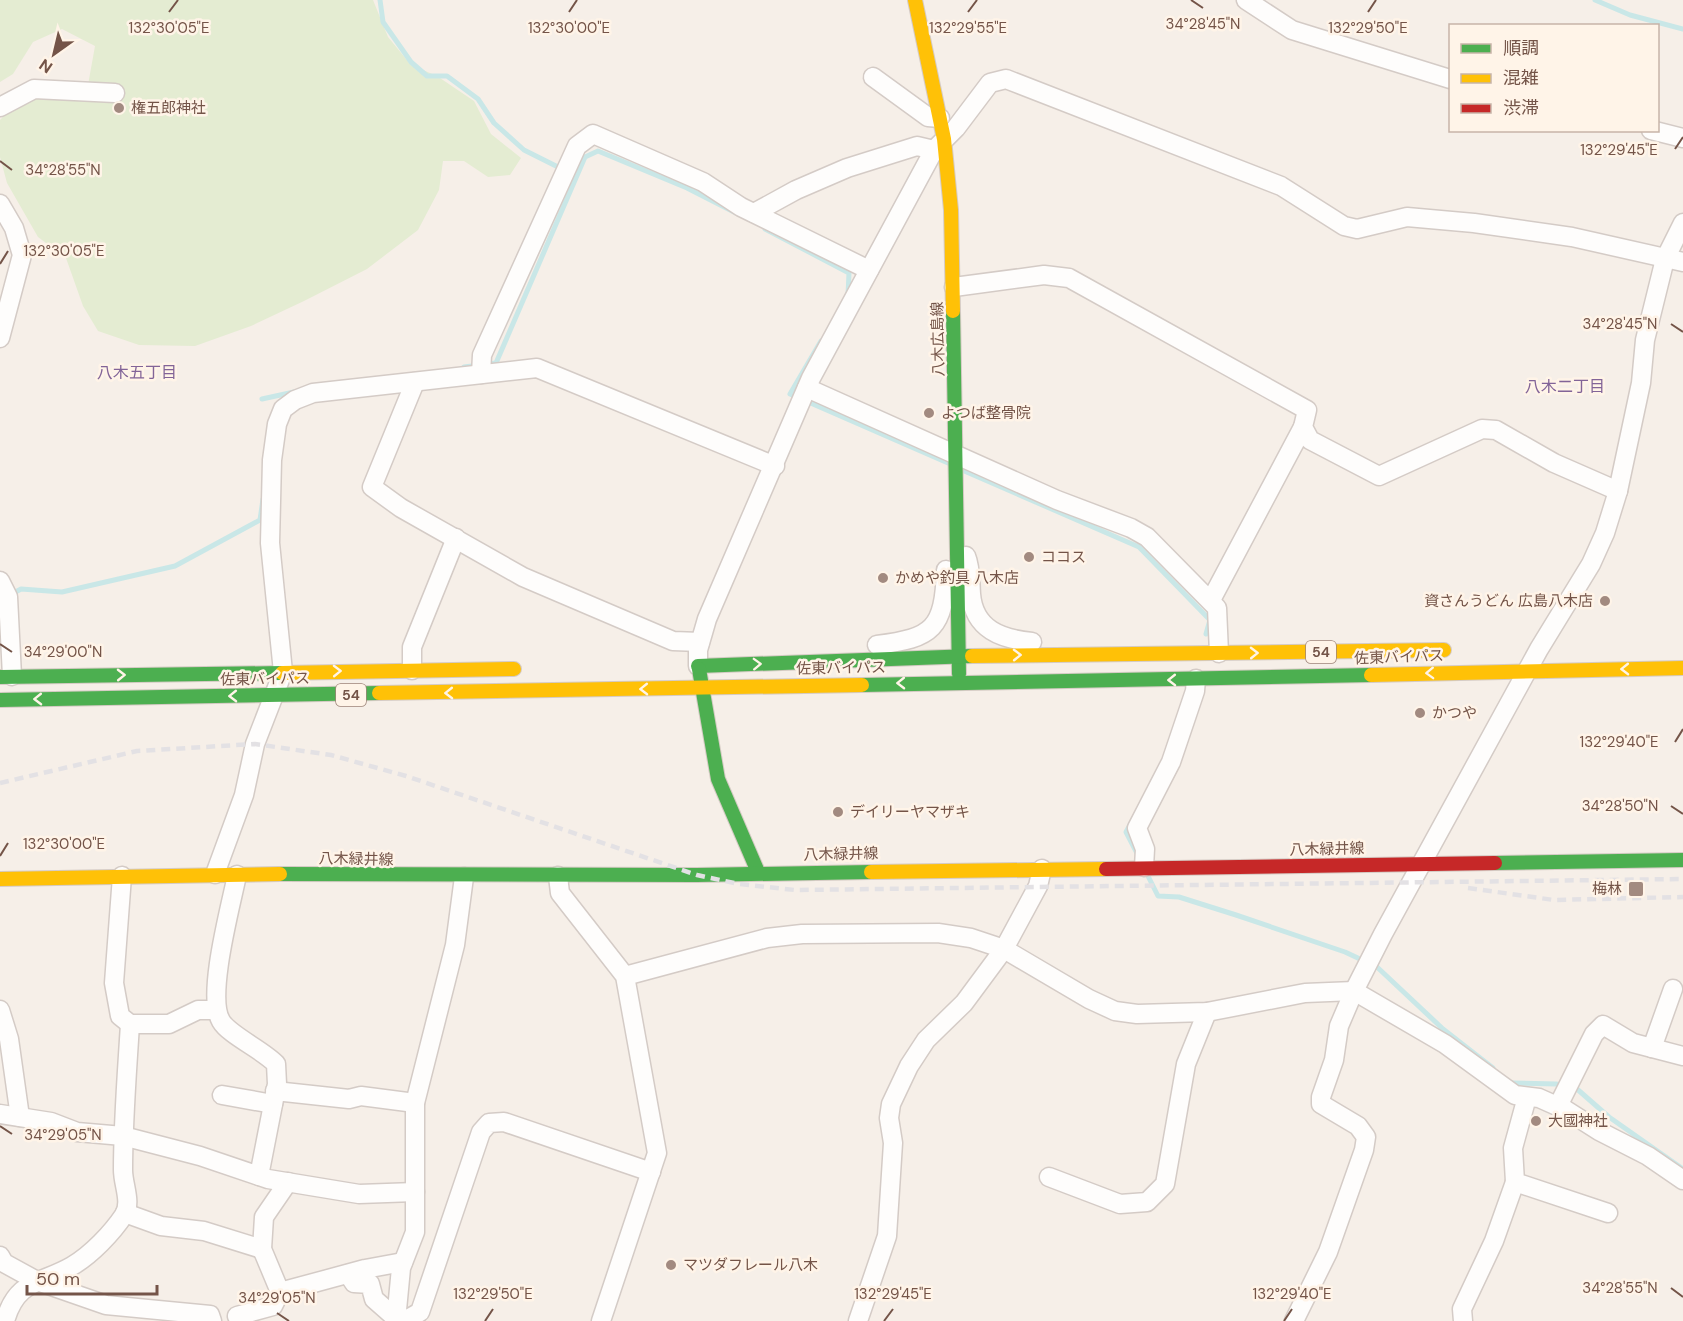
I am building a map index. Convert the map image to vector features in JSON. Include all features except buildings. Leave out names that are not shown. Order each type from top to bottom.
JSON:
[{"type":"main road","name":"八木広島線","points":[[915,0],[940,118],[939,145],[954,287],[959,682]]},
{"type":"main road","name":"佐東バイパス","points":[[693,666],[959,656],[1457,650]]},
{"type":"main road","points":[[693,666],[703,688],[711,753],[718,779],[758,872]]},
{"type":"main road","name":"佐東バイパス","points":[[6,677],[531,668]]},
{"type":"main road","name":"佐東バイパス","points":[[0,700],[959,682],[1196,680],[1683,668]]},
{"type":"main road","name":"八木緑井線","points":[[1,882],[215,874],[464,877],[1683,860]]},
{"type":"street","points":[[1245,0],[1293,30],[1449,79]]},
{"type":"street","points":[[873,77],[928,117],[940,118]]},
{"type":"street","points":[[693,666],[707,620],[807,388],[869,270],[939,145],[990,83],[1006,79],[1281,186],[1344,226],[1358,229],[1407,217],[1429,219],[1572,237],[1674,260]]},
{"type":"street","points":[[0,107],[34,89],[115,93]]},
{"type":"street","points":[[1659,132],[1683,138]]},
{"type":"street","points":[[481,374],[482,355],[577,146],[592,134],[703,182],[754,213],[869,270]]},
{"type":"street","points":[[754,213],[796,190],[847,168],[917,146],[939,145]]},
{"type":"street","points":[[0,204],[14,228],[22,255],[6,289],[0,338]]},
{"type":"street","points":[[1294,1321],[1328,1252],[1364,1150],[1366,1137],[1358,1126],[1321,1104],[1321,1097],[1334,1060],[1339,1026],[1354,991],[1422,864],[1539,649],[1591,564],[1605,533],[1618,490],[1641,383],[1645,340],[1674,260],[1683,223]]},
{"type":"street","points":[[954,287],[1044,275],[1069,278],[1307,410],[1303,428],[1211,600]]},
{"type":"street","points":[[215,874],[244,795],[255,744],[283,672],[270,543],[272,460],[277,424],[283,409],[296,400],[313,393],[537,368],[775,466]]},
{"type":"street","points":[[415,382],[372,487],[401,508],[522,577],[674,640],[700,642]]},
{"type":"street","points":[[807,388],[957,456],[1131,528],[1146,537],[1217,608],[1219,653]]},
{"type":"street","points":[[1303,428],[1310,440],[1379,476],[1482,429],[1496,430],[1554,463],[1618,490]]},
{"type":"street","points":[[957,535],[969,564],[971,597],[976,612],[986,627],[999,636],[1014,640],[1072,642],[1112,654]]},
{"type":"street","points":[[840,661],[866,646],[906,641],[921,637],[928,631],[939,615],[945,598],[946,562],[957,535]]},
{"type":"street","points":[[412,670],[412,648],[456,538]]},
{"type":"street","points":[[0,581],[8,597],[6,677]]},
{"type":"street","points":[[1144,867],[1145,849],[1137,828],[1171,762],[1195,691],[1196,680]]},
{"type":"street","points":[[858,1321],[887,1236],[893,1143],[889,1118],[891,1104],[909,1066],[927,1040],[964,1003],[1004,949],[1038,886],[1042,869]]},
{"type":"street","points":[[237,875],[220,956],[216,1010],[222,1023],[276,1064],[274,1098],[259,1176]]},
{"type":"street","points":[[122,876],[114,983],[120,1016],[130,1024],[169,1024],[198,1010],[216,1010]]},
{"type":"street","points":[[558,876],[560,893],[625,976],[657,1153],[601,1321]]},
{"type":"street","points":[[401,1321],[397,1310],[403,1262],[415,1232],[415,1103],[455,945],[464,877]]},
{"type":"street","points":[[625,976],[767,938],[802,934],[938,933],[971,938],[1004,949],[1089,999],[1115,1011],[1137,1014],[1207,1012],[1305,993],[1354,991],[1445,1044],[1515,1095],[1539,1098],[1558,1106],[1648,1156],[1683,1180]]},
{"type":"street","points":[[1652,1048],[1673,989]]},
{"type":"street","points":[[0,1010],[6,1057],[20,1117]]},
{"type":"street","points":[[1049,1177],[1120,1203],[1147,1202],[1165,1184],[1186,1064],[1207,1012]]},
{"type":"street","points":[[5,1321],[9,1307],[20,1292],[37,1281],[71,1267],[90,1253],[125,1214],[128,1203],[123,1180],[123,1136],[130,1024]]},
{"type":"street","points":[[1558,1106],[1594,1034],[1604,1025],[1634,1043],[1683,1056]]},
{"type":"street","points":[[222,1095],[349,1099],[361,1096],[415,1103]]},
{"type":"street","points":[[1463,1321],[1462,1309],[1494,1241],[1515,1182],[1513,1148],[1527,1097]]},
{"type":"street","points":[[0,1114],[51,1122],[77,1132],[123,1136],[259,1176],[288,1182],[359,1194],[415,1192]]},
{"type":"street","points":[[401,1321],[420,1312],[481,1132],[489,1123],[504,1122],[651,1172]]},
{"type":"street","points":[[280,1292],[262,1249],[264,1217],[288,1182]]},
{"type":"street","points":[[1515,1182],[1608,1213]]},
{"type":"street","points":[[125,1214],[161,1226],[204,1231],[262,1249]]},
{"type":"street","points":[[0,1256],[4,1263],[37,1281],[106,1305],[210,1315],[212,1321]]},
{"type":"street","points":[[237,1316],[273,1306],[280,1292],[403,1262]]},
{"type":"street","points":[[348,1274],[354,1283],[370,1284],[374,1299],[401,1321]]},
{"type":"green space","points":[[0,0],[373,0],[388,37],[411,65],[437,76],[474,101],[491,134],[521,158],[510,175],[488,177],[464,161],[443,161],[439,190],[418,230],[367,269],[304,301],[251,326],[195,346],[139,345],[98,331],[83,306],[66,258],[38,237],[7,183],[0,157],[0,120],[16,103],[62,94],[88,85],[95,46],[62,29],[33,42],[13,74],[0,82]]},
{"type":"waterway","points":[[380,0],[383,22],[411,62],[427,76],[447,76],[478,99],[494,123],[524,150],[564,170]]},
{"type":"waterway","points":[[1595,0],[1630,15],[1683,29]]},
{"type":"waterway","points":[[464,367],[496,363],[585,157],[598,151],[687,188],[736,213]]},
{"type":"waterway","points":[[765,229],[849,273],[848,295]]},
{"type":"waterway","points":[[821,341],[790,394],[948,463]]},
{"type":"waterway","points":[[262,399],[294,392]]},
{"type":"waterway","points":[[962,470],[1139,547],[1210,620],[1206,634]]},
{"type":"waterway","points":[[10,595],[21,589],[62,592],[175,566],[260,520],[263,499]]},
{"type":"waterway","points":[[1131,823],[1126,832],[1139,857]]},
{"type":"waterway","points":[[1148,876],[1158,896],[1179,897],[1236,915],[1345,952],[1377,967],[1443,1029],[1493,1068]]},
{"type":"waterway","points":[[1512,1083],[1556,1084],[1577,1089],[1609,1117],[1683,1169]]},
{"type":"railway","points":[[0,783],[137,751],[255,744],[331,755],[406,776],[697,875],[739,884],[795,890],[1683,879]]},
{"type":"railway","points":[[1468,888],[1554,900],[1683,897]]},
{"type":"traffic: fast","points":[[953,311],[959,674]]},
{"type":"traffic: fast","points":[[698,666],[972,656]]},
{"type":"traffic: fast","points":[[699,669],[718,779],[758,872]]},
{"type":"traffic: fast","points":[[0,677],[282,673]]},
{"type":"traffic: fast","points":[[862,685],[1371,675]]},
{"type":"traffic: fast","points":[[0,700],[379,693]]},
{"type":"traffic: fast","points":[[1495,863],[1683,860]]},
{"type":"traffic: fast","points":[[280,874],[697,875],[871,872]]},
{"type":"traffic: slow","points":[[915,0],[944,139],[951,210],[953,311]]},
{"type":"traffic: slow","points":[[972,656],[1444,650]]},
{"type":"traffic: slow","points":[[1371,675],[1683,668]]},
{"type":"traffic: slow","points":[[282,673],[514,669]]},
{"type":"traffic: slow","points":[[379,693],[862,685]]},
{"type":"traffic: slow","points":[[871,872],[1106,869]]},
{"type":"traffic: slow","points":[[0,879],[280,874]]},
{"type":"traffic: jam","points":[[1106,869],[1495,863]]},
{"type":"place","name":"権五郎神社","points":[[119,108]]},
{"type":"place","name":"よつば整骨院","points":[[929,413]]},
{"type":"place","name":"ココス","points":[[1029,557]]},
{"type":"place","name":"かめや釣具 八木店","points":[[883,578]]},
{"type":"place","name":"資さんうどん 広島八木店","points":[[1605,601]]},
{"type":"place","name":"かつや","points":[[1420,713]]},
{"type":"place","name":"デイリーヤマザキ","points":[[838,812]]},
{"type":"place","name":"梅林","points":[[1636,889]]},
{"type":"place","name":"大國神社","points":[[1536,1121]]},
{"type":"place","name":"マツダフレール八木","points":[[671,1265]]},
{"type":"district","name":"八木五丁目","points":[[137,372]]},
{"type":"district","name":"八木二丁目","points":[[1565,386]]}]
